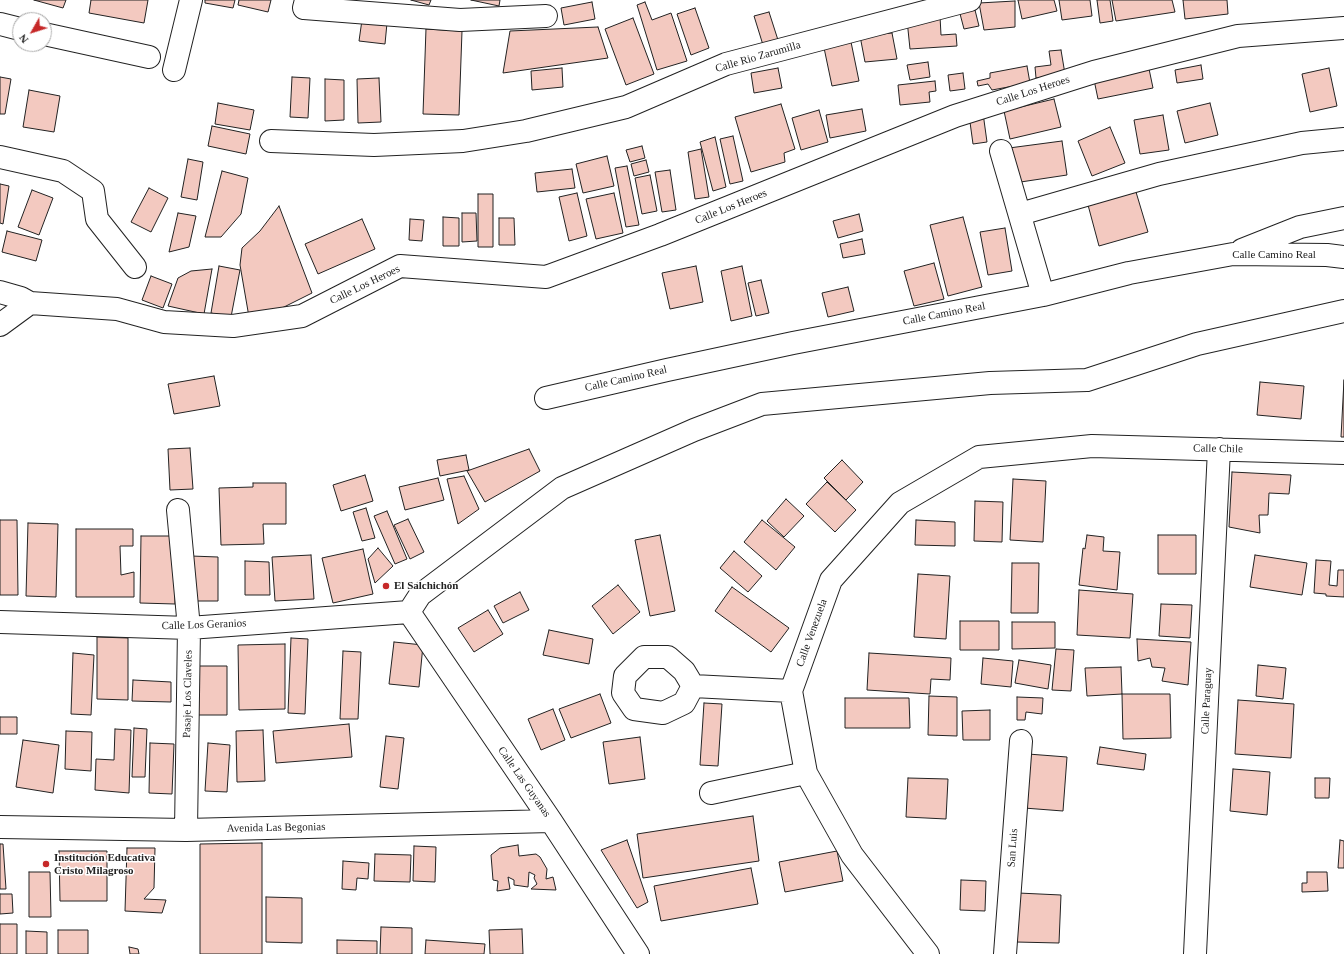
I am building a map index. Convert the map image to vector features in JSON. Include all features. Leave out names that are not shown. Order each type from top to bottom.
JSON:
[{"type":"street","points":[[174,70],[191,0]]},
{"type":"street","points":[[306,0],[304,8],[452,19],[546,16]]},
{"type":"street","name":"Calle Rio Zarumilla","points":[[271,141],[374,145],[463,141],[526,131],[626,107],[726,64],[970,0]]},
{"type":"street","points":[[0,24],[12,27]]},
{"type":"street","name":"Calle Los Heroes","points":[[0,292],[21,298],[30,303],[117,309],[164,322],[234,326],[302,316],[400,266],[546,277],[660,235],[955,116],[1094,72],[1238,36],[1344,28]]},
{"type":"street","points":[[52,36],[148,57]]},
{"type":"street","points":[[1020,214],[1160,174],[1302,143],[1344,139]]},
{"type":"street","points":[[1001,151],[1043,295]]},
{"type":"street","points":[[0,157],[63,171],[93,191],[97,219],[135,267]]},
{"type":"street","points":[[1233,254],[1300,226],[1344,218]]},
{"type":"street","name":"Calle Camino Real","points":[[546,398],[793,343],[1043,295],[1129,273],[1233,254],[1327,255],[1344,257]]},
{"type":"street","points":[[0,325],[30,303]]},
{"type":"street","points":[[408,612],[420,595],[562,488],[694,430],[762,404],[990,383],[1087,380],[1197,344],[1344,312]]},
{"type":"street","name":"Calle Chile","points":[[1092,446],[1344,453]]},
{"type":"street","name":"Calle Venezuela","points":[[791,691],[831,580],[900,503],[979,457],[1092,446]]},
{"type":"street","name":"Calle Paraguay","points":[[1195,954],[1219,449]]},
{"type":"street","name":"Pasaje Los Claveles","points":[[178,510],[189,628],[186,830]]},
{"type":"street","name":"Calle Los Geranios","points":[[0,622],[189,628],[408,612]]},
{"type":"street","name":"Calle Las Guyanas","points":[[408,612],[551,822],[638,954]]},
{"type":"street","points":[[693,686],[791,691],[806,773],[852,855],[928,954]]},
{"type":"street","name":"San Luis","points":[[1005,954],[1021,741]]},
{"type":"street","points":[[711,793],[806,773]]},
{"type":"street","name":"Avenida Las Begonias","points":[[0,827],[186,830],[551,822]]},
{"type":"building","points":[[34,0],[66,0],[63,8]]},
{"type":"building","points":[[91,0],[148,0],[144,23],[89,13]]},
{"type":"building","points":[[205,0],[235,0],[233,8],[205,3]]},
{"type":"building","points":[[239,0],[271,0],[268,12],[238,5]]},
{"type":"building","points":[[411,0],[431,0],[429,5]]},
{"type":"building","points":[[471,0],[500,0],[499,6]]},
{"type":"building","points":[[1018,0],[1054,0],[1057,11],[1022,19]]},
{"type":"building","points":[[1059,0],[1090,0],[1092,16],[1062,20]]},
{"type":"building","points":[[1097,0],[1110,0],[1113,21],[1100,23]]},
{"type":"building","points":[[1112,0],[1172,0],[1175,12],[1116,21]]},
{"type":"building","points":[[1183,0],[1227,0],[1228,14],[1185,19]]},
{"type":"building","points":[[1015,1],[1015,27],[984,30],[979,3]]},
{"type":"building","points":[[592,2],[595,19],[564,25],[561,8]]},
{"type":"building","points":[[645,2],[652,20],[671,13],[687,61],[657,70],[637,5]]},
{"type":"building","points":[[974,6],[979,26],[964,29],[959,10]]},
{"type":"building","points":[[695,8],[709,48],[691,55],[677,14]]},
{"type":"building","points":[[769,12],[778,40],[763,45],[754,16]]},
{"type":"building","points":[[940,16],[941,35],[956,34],[957,46],[910,49],[907,20]]},
{"type":"building","points":[[633,18],[654,74],[626,85],[605,29]]},
{"type":"building","points":[[362,20],[387,23],[385,44],[359,41]]},
{"type":"building","points":[[598,27],[608,58],[503,73],[510,31]]},
{"type":"building","points":[[426,29],[462,31],[459,115],[423,114]]},
{"type":"building","points":[[892,33],[897,59],[865,62],[860,36]]},
{"type":"building","points":[[850,37],[859,81],[832,86],[823,43]]},
{"type":"building","points":[[1061,50],[1065,74],[1036,78],[1035,67],[1051,65],[1049,51]]},
{"type":"building","points":[[928,62],[930,77],[910,80],[907,65]]},
{"type":"building","points":[[1148,64],[1153,88],[1098,99],[1093,75]]},
{"type":"building","points":[[1201,65],[1203,79],[1177,83],[1175,70]]},
{"type":"building","points":[[1027,66],[1030,83],[992,90],[988,84],[978,86],[977,81],[990,78],[990,73]]},
{"type":"building","points":[[562,68],[563,87],[532,90],[531,71]]},
{"type":"building","points":[[778,68],[782,88],[754,93],[751,73]]},
{"type":"building","points":[[1329,68],[1337,106],[1310,112],[1302,74]]},
{"type":"building","points":[[963,73],[965,89],[950,91],[948,75]]},
{"type":"building","points":[[0,77],[11,79],[5,114],[0,114]]},
{"type":"building","points":[[292,77],[310,78],[308,118],[290,117]]},
{"type":"building","points":[[379,78],[381,122],[358,123],[357,79]]},
{"type":"building","points":[[325,79],[344,80],[344,120],[325,121]]},
{"type":"building","points":[[935,81],[936,91],[929,92],[930,102],[900,105],[898,85]]},
{"type":"building","points":[[29,90],[60,96],[54,132],[23,127]]},
{"type":"building","points":[[1054,99],[1061,127],[1010,139],[1004,111]]},
{"type":"building","points":[[218,103],[254,110],[250,130],[215,124]]},
{"type":"building","points":[[1210,103],[1218,135],[1185,143],[1177,111]]},
{"type":"building","points":[[781,104],[795,149],[784,153],[785,162],[751,172],[735,117]]},
{"type":"building","points":[[862,109],[866,131],[830,138],[826,115]]},
{"type":"building","points":[[819,110],[828,142],[801,150],[792,118]]},
{"type":"building","points":[[983,113],[987,142],[973,144],[969,115]]},
{"type":"building","points":[[1163,115],[1169,150],[1140,154],[1134,120]]},
{"type":"building","points":[[212,126],[250,134],[246,154],[208,146]]},
{"type":"building","points":[[1110,127],[1125,163],[1092,176],[1078,141]]},
{"type":"building","points":[[733,136],[743,181],[730,184],[720,139]]},
{"type":"building","points":[[715,137],[726,187],[713,191],[700,142]]},
{"type":"building","points":[[1062,141],[1067,175],[1014,183],[1009,148]]},
{"type":"building","points":[[642,146],[645,158],[630,162],[626,150]]},
{"type":"building","points":[[701,149],[709,197],[695,199],[688,152]]},
{"type":"building","points":[[607,156],[614,186],[583,193],[576,164]]},
{"type":"building","points":[[188,159],[203,162],[197,200],[181,197]]},
{"type":"building","points":[[646,160],[649,172],[634,176],[631,164]]},
{"type":"building","points":[[627,166],[639,225],[626,227],[615,168]]},
{"type":"building","points":[[572,169],[575,188],[537,192],[535,173]]},
{"type":"building","points":[[670,170],[676,210],[662,212],[655,172]]},
{"type":"building","points":[[222,171],[248,178],[241,214],[221,237],[205,237]]},
{"type":"building","points":[[650,175],[657,211],[642,214],[635,178]]},
{"type":"building","points":[[0,184],[9,186],[3,224],[0,223]]},
{"type":"building","points":[[149,188],[168,198],[151,232],[131,222]]},
{"type":"building","points":[[32,190],[53,198],[39,235],[18,227]]},
{"type":"building","points":[[1136,192],[1148,232],[1099,246],[1088,205]]},
{"type":"building","points":[[577,193],[587,236],[569,241],[559,197]]},
{"type":"building","points":[[614,193],[623,233],[596,239],[586,199]]},
{"type":"building","points":[[478,194],[493,194],[493,247],[478,247]]},
{"type":"building","points":[[279,206],[312,293],[280,309],[249,317],[240,265],[242,248],[260,231]]},
{"type":"building","points":[[178,213],[196,216],[189,247],[169,252]]},
{"type":"building","points":[[462,213],[476,213],[477,241],[462,242]]},
{"type":"building","points":[[859,214],[863,231],[838,238],[833,221]]},
{"type":"building","points":[[443,217],[459,218],[459,246],[443,246]]},
{"type":"building","points":[[963,217],[982,287],[948,296],[930,225]]},
{"type":"building","points":[[499,218],[514,218],[515,245],[499,245]]},
{"type":"building","points":[[362,219],[375,249],[318,274],[305,244]]},
{"type":"building","points":[[410,219],[424,220],[422,241],[409,240]]},
{"type":"building","points":[[1005,228],[1012,271],[988,275],[980,232]]},
{"type":"building","points":[[7,231],[42,240],[36,261],[2,252]]},
{"type":"building","points":[[862,239],[865,254],[843,258],[840,244]]},
{"type":"building","points":[[934,263],[944,299],[914,306],[904,271]]},
{"type":"building","points":[[219,266],[240,270],[231,317],[211,313]]},
{"type":"building","points":[[696,266],[703,302],[670,309],[662,273]]},
{"type":"building","points":[[742,266],[752,316],[731,321],[721,271]]},
{"type":"building","points":[[212,269],[204,314],[168,306],[178,278],[191,271]]},
{"type":"building","points":[[151,276],[172,284],[163,308],[142,300]]},
{"type":"building","points":[[761,280],[769,313],[756,316],[748,283]]},
{"type":"building","points":[[848,287],[854,311],[828,317],[822,293]]},
{"type":"building","points":[[214,376],[220,406],[174,414],[168,384]]},
{"type":"building","points":[[1344,380],[1344,437],[1341,437]]},
{"type":"building","points":[[1260,382],[1304,386],[1301,419],[1257,415]]},
{"type":"building","points":[[190,448],[193,489],[170,490],[168,449]]},
{"type":"building","points":[[529,449],[540,471],[485,502],[467,471]]},
{"type":"building","points":[[466,455],[469,470],[440,476],[437,460]]},
{"type":"building","points":[[842,460],[863,482],[846,500],[824,478]]},
{"type":"building","points":[[1232,472],[1291,475],[1289,494],[1269,493],[1268,515],[1259,515],[1260,533],[1229,527]]},
{"type":"building","points":[[365,475],[373,501],[341,511],[333,485]]},
{"type":"building","points":[[464,476],[479,509],[458,524],[447,479]]},
{"type":"building","points":[[438,478],[444,500],[405,510],[399,487]]},
{"type":"building","points":[[1013,479],[1046,481],[1043,542],[1010,540]]},
{"type":"building","points":[[827,482],[856,510],[835,532],[806,504]]},
{"type":"building","points":[[253,483],[286,483],[286,524],[263,524],[264,544],[221,545],[219,488],[253,487]]},
{"type":"building","points":[[786,499],[804,516],[784,537],[767,521]]},
{"type":"building","points":[[975,501],[1003,502],[1002,542],[974,541]]},
{"type":"building","points":[[366,508],[375,538],[362,541],[353,512]]},
{"type":"building","points":[[387,511],[407,559],[395,564],[374,516]]},
{"type":"building","points":[[408,519],[424,552],[410,559],[394,525]]},
{"type":"building","points":[[0,520],[17,520],[18,595],[0,595]]},
{"type":"building","points":[[762,520],[795,547],[776,570],[744,542]]},
{"type":"building","points":[[916,520],[955,522],[955,546],[915,545]]},
{"type":"building","points":[[28,523],[58,524],[56,597],[26,596]]},
{"type":"building","points":[[76,529],[133,529],[133,546],[120,546],[121,575],[134,572],[134,597],[76,597]]},
{"type":"building","points":[[660,535],[675,611],[650,616],[635,540]]},
{"type":"building","points":[[1087,535],[1104,537],[1103,551],[1120,552],[1117,590],[1079,585],[1083,548],[1085,549]]},
{"type":"building","points":[[1158,535],[1196,535],[1196,574],[1158,574]]},
{"type":"building","points":[[141,536],[176,536],[175,604],[140,603]]},
{"type":"building","points":[[378,548],[393,566],[375,583],[368,559]]},
{"type":"building","points":[[363,549],[373,594],[333,603],[322,558]]},
{"type":"building","points":[[734,551],[762,576],[748,592],[720,568]]},
{"type":"building","points":[[311,555],[314,599],[275,601],[272,557]]},
{"type":"building","points":[[1255,555],[1307,563],[1302,595],[1250,587]]},
{"type":"building","points":[[191,556],[218,557],[218,601],[191,601]]},
{"type":"building","points":[[1316,560],[1331,561],[1329,585],[1337,586],[1338,570],[1344,570],[1344,597],[1326,596],[1326,594],[1314,593]]},
{"type":"building","points":[[245,561],[269,562],[270,595],[245,595]]},
{"type":"building","points":[[1012,563],[1039,563],[1038,613],[1011,613]]},
{"type":"building","points":[[918,574],[950,576],[946,639],[914,637]]},
{"type":"building","points":[[618,585],[640,612],[613,634],[592,606]]},
{"type":"building","points":[[732,587],[789,628],[771,652],[715,611]]},
{"type":"building","points":[[1079,590],[1133,594],[1130,638],[1077,635]]},
{"type":"building","points":[[520,592],[529,610],[503,623],[494,606]]},
{"type":"building","points":[[1161,604],[1192,605],[1190,638],[1159,636]]},
{"type":"building","points":[[488,610],[503,634],[474,652],[458,628]]},
{"type":"building","points":[[960,621],[999,621],[999,650],[960,650]]},
{"type":"building","points":[[1012,622],[1055,622],[1055,648],[1012,649]]},
{"type":"building","points":[[549,630],[593,639],[589,664],[543,655]]},
{"type":"building","points":[[97,637],[128,638],[128,700],[97,699]]},
{"type":"building","points":[[291,638],[308,639],[305,714],[288,713]]},
{"type":"building","points":[[1137,639],[1191,642],[1188,685],[1162,681],[1165,668],[1152,667],[1150,658],[1138,661]]},
{"type":"building","points":[[394,642],[423,645],[419,687],[389,684]]},
{"type":"building","points":[[285,644],[285,709],[239,710],[238,645]]},
{"type":"building","points":[[1056,649],[1074,650],[1071,691],[1052,690]]},
{"type":"building","points":[[343,651],[361,652],[358,719],[340,719]]},
{"type":"building","points":[[73,653],[94,655],[91,715],[71,714]]},
{"type":"building","points":[[869,653],[951,658],[950,680],[931,679],[930,694],[867,690]]},
{"type":"building","points":[[983,658],[1013,661],[1011,687],[981,684]]},
{"type":"building","points":[[1019,660],[1051,665],[1048,689],[1015,683]]},
{"type":"building","points":[[1258,665],[1286,668],[1283,699],[1256,696]]},
{"type":"building","points":[[195,666],[227,666],[227,715],[195,715]]},
{"type":"building","points":[[1121,667],[1122,694],[1087,696],[1085,668]]},
{"type":"building","points":[[133,680],[171,682],[171,702],[132,701]]},
{"type":"building","points":[[600,694],[611,723],[571,738],[559,709]]},
{"type":"building","points":[[1122,694],[1170,694],[1171,738],[1123,739]]},
{"type":"building","points":[[929,696],[957,697],[957,736],[928,735]]},
{"type":"building","points":[[1017,697],[1043,698],[1042,714],[1026,712],[1025,720],[1017,720]]},
{"type":"building","points":[[845,698],[909,698],[910,728],[845,728]]},
{"type":"building","points":[[1238,700],[1294,704],[1291,758],[1235,754]]},
{"type":"building","points":[[704,703],[722,704],[718,766],[700,765]]},
{"type":"building","points":[[553,709],[565,740],[541,750],[528,719]]},
{"type":"building","points":[[990,710],[990,740],[963,740],[962,711]]},
{"type":"building","points":[[0,717],[17,717],[17,734],[0,734]]},
{"type":"building","points":[[349,724],[352,757],[276,763],[273,731]]},
{"type":"building","points":[[134,728],[147,729],[145,777],[132,777]]},
{"type":"building","points":[[115,729],[131,730],[129,793],[95,790],[96,759],[114,760]]},
{"type":"building","points":[[263,730],[265,781],[237,782],[236,731]]},
{"type":"building","points":[[66,731],[92,732],[91,771],[65,769]]},
{"type":"building","points":[[386,736],[404,738],[398,789],[380,787]]},
{"type":"building","points":[[640,737],[645,779],[609,784],[603,742]]},
{"type":"building","points":[[23,740],[59,745],[53,793],[16,787]]},
{"type":"building","points":[[150,743],[174,744],[172,794],[149,793]]},
{"type":"building","points":[[208,743],[230,745],[227,792],[205,791]]},
{"type":"building","points":[[1100,747],[1146,754],[1144,770],[1097,764]]},
{"type":"building","points":[[1028,754],[1067,757],[1063,811],[1024,808]]},
{"type":"building","points":[[1233,769],[1270,772],[1267,815],[1230,811]]},
{"type":"building","points":[[908,778],[948,779],[946,819],[906,817]]},
{"type":"building","points":[[1315,778],[1330,778],[1329,798],[1315,798]]},
{"type":"building","points":[[753,816],[759,861],[643,878],[637,834]]},
{"type":"building","points":[[627,840],[648,902],[637,908],[601,850]]},
{"type":"building","points":[[1340,840],[1344,841],[1344,868],[1338,868]]},
{"type":"building","points":[[262,843],[262,954],[200,954],[200,844]]},
{"type":"building","points":[[0,844],[3,844],[6,889],[0,889]]},
{"type":"building","points":[[518,845],[519,856],[536,854],[540,857],[547,869],[546,879],[553,877],[556,890],[531,889],[537,884],[534,878],[535,875],[529,872],[528,887],[514,885],[514,880],[508,877],[510,889],[497,891],[498,881],[493,880],[491,855],[500,848]]},
{"type":"building","points":[[414,846],[436,847],[435,882],[413,881]]},
{"type":"building","points":[[127,848],[155,848],[154,888],[144,899],[166,900],[162,913],[125,911]]},
{"type":"building","points":[[59,851],[107,851],[107,901],[60,901]]},
{"type":"building","points":[[837,851],[843,881],[785,892],[779,862]]},
{"type":"building","points":[[375,854],[411,855],[410,882],[374,881]]},
{"type":"building","points":[[343,861],[369,863],[368,879],[357,878],[356,890],[342,889]]},
{"type":"building","points":[[751,868],[758,904],[661,921],[654,886]]},
{"type":"building","points":[[29,872],[50,872],[51,917],[29,917]]},
{"type":"building","points":[[1307,872],[1327,872],[1328,891],[1302,892],[1302,883],[1307,883]]},
{"type":"building","points":[[961,880],[986,881],[985,911],[960,910]]},
{"type":"building","points":[[1018,893],[1061,895],[1059,943],[1016,942]]},
{"type":"building","points":[[0,894],[12,894],[13,913],[0,914]]},
{"type":"building","points":[[266,897],[302,898],[302,943],[266,942]]},
{"type":"building","points":[[0,924],[17,924],[17,954],[0,954]]},
{"type":"building","points":[[381,927],[412,928],[412,954],[380,954]]},
{"type":"building","points":[[522,929],[523,954],[490,954],[489,930]]},
{"type":"building","points":[[58,930],[88,930],[88,954],[58,954]]},
{"type":"building","points":[[26,931],[47,932],[47,954],[26,954]]},
{"type":"building","points":[[337,940],[377,941],[377,954],[337,954]]},
{"type":"building","points":[[426,940],[485,944],[484,954],[425,954]]},
{"type":"building","points":[[129,947],[138,949],[139,954],[130,954]]},
{"type":"place","name":"El Salchichón","points":[[386,586]]},
{"type":"place","name":"Institución Educativa Cristo Milagroso","points":[[46,864]]}]
